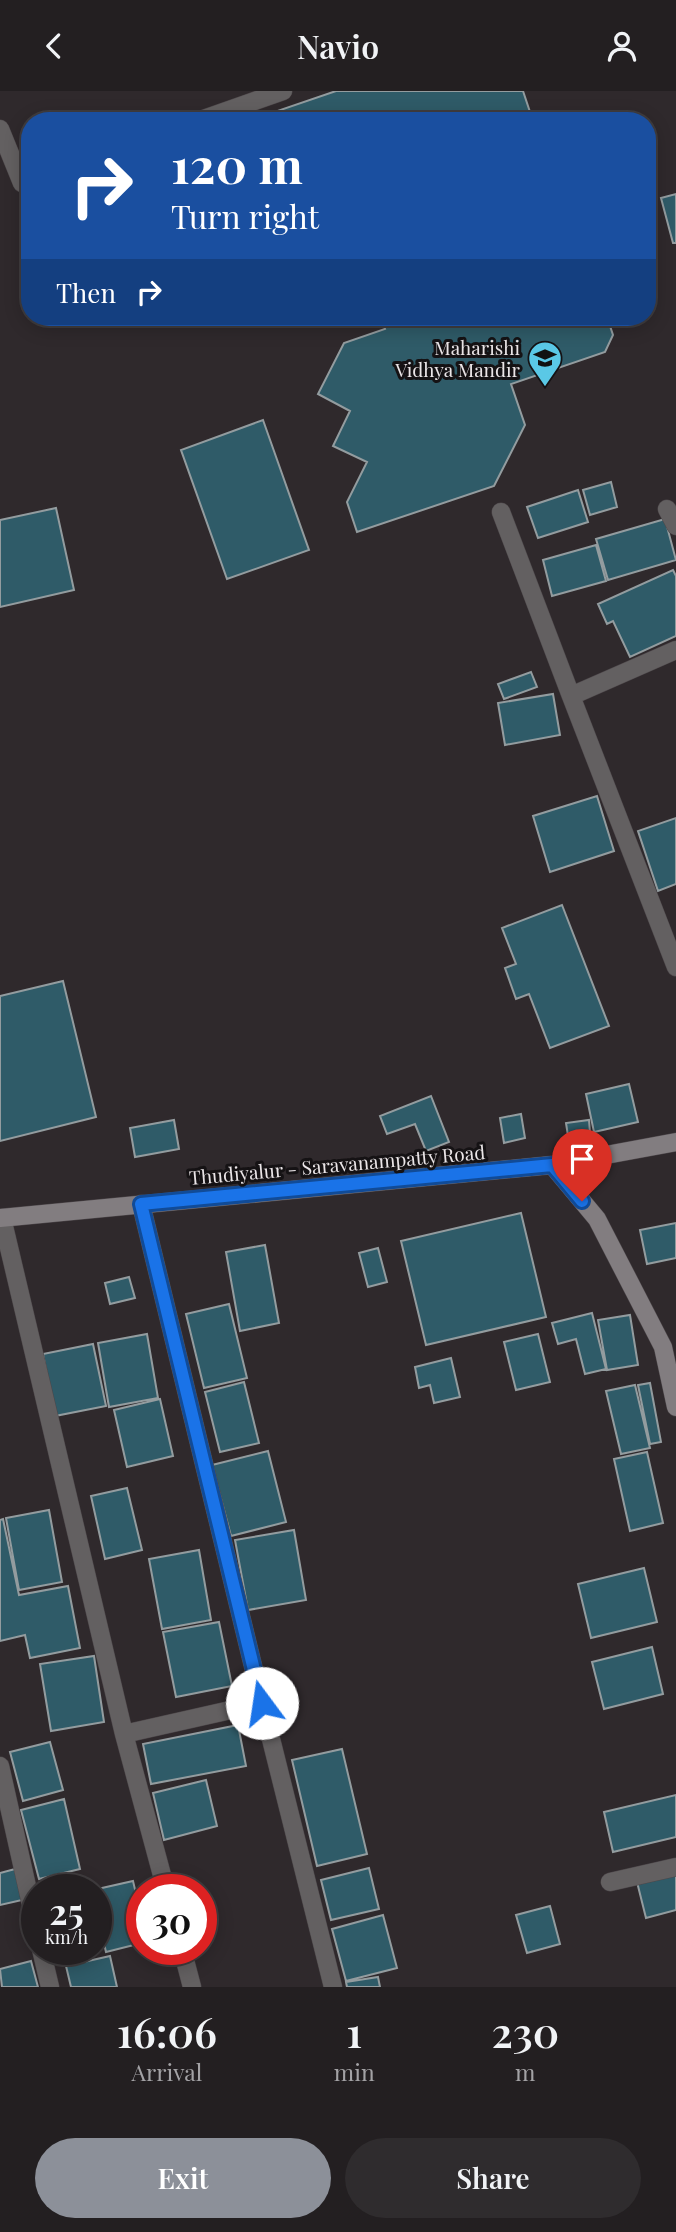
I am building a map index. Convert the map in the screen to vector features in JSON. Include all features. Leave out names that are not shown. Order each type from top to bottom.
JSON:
[{"type":"main road","name":"Thudiyalur - Saravanampatty Road","points":[[1,1218],[552,1165],[676,1142]]},
{"type":"main road","points":[[552,1165],[597,1219],[663,1347],[676,1407]]},
{"type":"street","points":[[224,112],[283,91]]},
{"type":"street","points":[[0,129],[21,181]]},
{"type":"street","points":[[667,509],[676,527]]},
{"type":"street","points":[[501,512],[676,967]]},
{"type":"street","points":[[571,696],[676,650]]},
{"type":"street","points":[[141,1204],[333,1987]]},
{"type":"street","points":[[1,1218],[124,1734],[162,1874]]},
{"type":"street","points":[[124,1734],[262,1703]]},
{"type":"street","points":[[0,1766],[24,1874]]},
{"type":"street","points":[[610,1882],[676,1867]]},
{"type":"street","points":[[45,1965],[50,1987]]},
{"type":"street","points":[[186,1965],[192,1987]]},
{"type":"building","points":[[336,91],[523,91],[530,112],[274,112]]},
{"type":"building","points":[[676,194],[676,243],[673,243],[661,198]]},
{"type":"building","points":[[384,326],[610,326],[613,335],[605,352],[511,384],[525,425],[494,486],[357,532],[347,502],[367,462],[333,446],[350,411],[318,394],[344,343],[385,329]]},
{"type":"building","points":[[263,420],[309,550],[227,579],[181,450]]},
{"type":"building","points":[[611,482],[617,507],[590,515],[583,490]]},
{"type":"building","points":[[578,490],[588,522],[538,538],[527,507]]},
{"type":"building","points":[[56,508],[74,590],[0,607],[0,520]]},
{"type":"building","points":[[665,519],[676,560],[608,580],[596,539]]},
{"type":"building","points":[[596,545],[606,581],[552,596],[543,560]]},
{"type":"building","points":[[673,570],[676,576],[676,636],[630,657],[613,621],[607,624],[598,604]]},
{"type":"building","points":[[531,672],[537,687],[504,699],[498,684]]},
{"type":"building","points":[[553,694],[560,735],[505,745],[498,703]]},
{"type":"building","points":[[597,796],[614,851],[550,872],[533,816]]},
{"type":"building","points":[[676,818],[676,884],[658,891],[638,831]]},
{"type":"building","points":[[562,905],[609,1026],[550,1048],[529,994],[516,999],[505,968],[516,964],[502,928]]},
{"type":"building","points":[[63,981],[96,1117],[0,1141],[0,996]]},
{"type":"building","points":[[629,1084],[638,1122],[594,1132],[586,1094]]},
{"type":"building","points":[[431,1096],[449,1142],[426,1151],[415,1124],[387,1134],[380,1116]]},
{"type":"building","points":[[521,1114],[525,1138],[504,1143],[500,1118]]},
{"type":"building","points":[[174,1120],[179,1149],[135,1157],[130,1128]]},
{"type":"building","points":[[589,1120],[590,1133],[568,1136],[566,1123]]},
{"type":"building","points":[[521,1213],[546,1317],[426,1345],[401,1241]]},
{"type":"building","points":[[676,1223],[676,1258],[647,1264],[640,1230]]},
{"type":"building","points":[[265,1245],[279,1323],[240,1331],[226,1252]]},
{"type":"building","points":[[378,1248],[387,1282],[368,1287],[359,1253]]},
{"type":"building","points":[[129,1277],[135,1298],[110,1304],[105,1283]]},
{"type":"building","points":[[229,1304],[247,1378],[204,1388],[186,1314]]},
{"type":"building","points":[[592,1313],[606,1369],[585,1374],[576,1339],[558,1344],[552,1323]]},
{"type":"building","points":[[630,1315],[638,1365],[607,1370],[598,1320]]},
{"type":"building","points":[[147,1334],[158,1398],[109,1407],[98,1343]]},
{"type":"building","points":[[538,1334],[550,1382],[516,1390],[504,1342]]},
{"type":"building","points":[[93,1344],[106,1406],[55,1416],[43,1354]]},
{"type":"building","points":[[451,1358],[460,1397],[434,1403],[430,1385],[419,1388],[415,1367]]},
{"type":"building","points":[[244,1382],[259,1443],[220,1452],[205,1392]]},
{"type":"building","points":[[650,1383],[661,1442],[650,1444],[638,1385]]},
{"type":"building","points":[[635,1385],[650,1448],[621,1454],[606,1391]]},
{"type":"building","points":[[160,1399],[173,1456],[127,1467],[114,1410]]},
{"type":"building","points":[[268,1451],[286,1522],[231,1536],[212,1465]]},
{"type":"building","points":[[647,1452],[663,1523],[630,1531],[614,1459]]},
{"type":"building","points":[[127,1488],[142,1550],[105,1559],[91,1496]]},
{"type":"building","points":[[49,1510],[62,1582],[19,1590],[6,1518]]},
{"type":"building","points":[[3,1519],[19,1595],[68,1586],[80,1648],[30,1658],[25,1635],[0,1641],[0,1520]]},
{"type":"building","points":[[294,1530],[306,1600],[248,1610],[235,1540]]},
{"type":"building","points":[[199,1550],[211,1620],[162,1629],[149,1559]]},
{"type":"building","points":[[644,1568],[657,1622],[591,1638],[578,1584]]},
{"type":"building","points":[[219,1622],[232,1686],[176,1697],[163,1632]]},
{"type":"building","points":[[652,1647],[663,1694],[604,1709],[592,1662]]},
{"type":"building","points":[[94,1656],[104,1722],[51,1731],[40,1664]]},
{"type":"building","points":[[238,1725],[246,1766],[151,1784],[143,1744]]},
{"type":"building","points":[[50,1742],[63,1790],[23,1801],[10,1752]]},
{"type":"building","points":[[342,1749],[367,1854],[317,1866],[292,1760]]},
{"type":"building","points":[[206,1780],[217,1826],[164,1840],[153,1793]]},
{"type":"building","points":[[676,1795],[676,1837],[613,1852],[604,1812]]},
{"type":"building","points":[[64,1799],[80,1869],[60,1874],[38,1874],[21,1810]]},
{"type":"building","points":[[369,1868],[379,1909],[331,1920],[321,1880]]},
{"type":"building","points":[[15,1869],[21,1900],[0,1905],[0,1873]]},
{"type":"building","points":[[676,1872],[676,1910],[646,1918],[637,1882]]},
{"type":"building","points":[[126,1883],[126,1947],[112,1950],[112,1886]]},
{"type":"building","points":[[550,1906],[560,1944],[527,1953],[516,1915]]},
{"type":"building","points":[[383,1915],[397,1968],[346,1981],[332,1929]]},
{"type":"building","points":[[21,1964],[32,1965],[38,1987],[2,1987],[0,1969]]},
{"type":"building","points":[[112,1965],[117,1987],[71,1987],[66,1966]]},
{"type":"building","points":[[378,1977],[380,1987],[347,1987],[346,1982]]},
{"type":"place","name":"Maharishi Vidhya Mandir","points":[[545,388]]},
{"type":"route","points":[[262,1703],[141,1204],[552,1165],[582,1201]]}]
